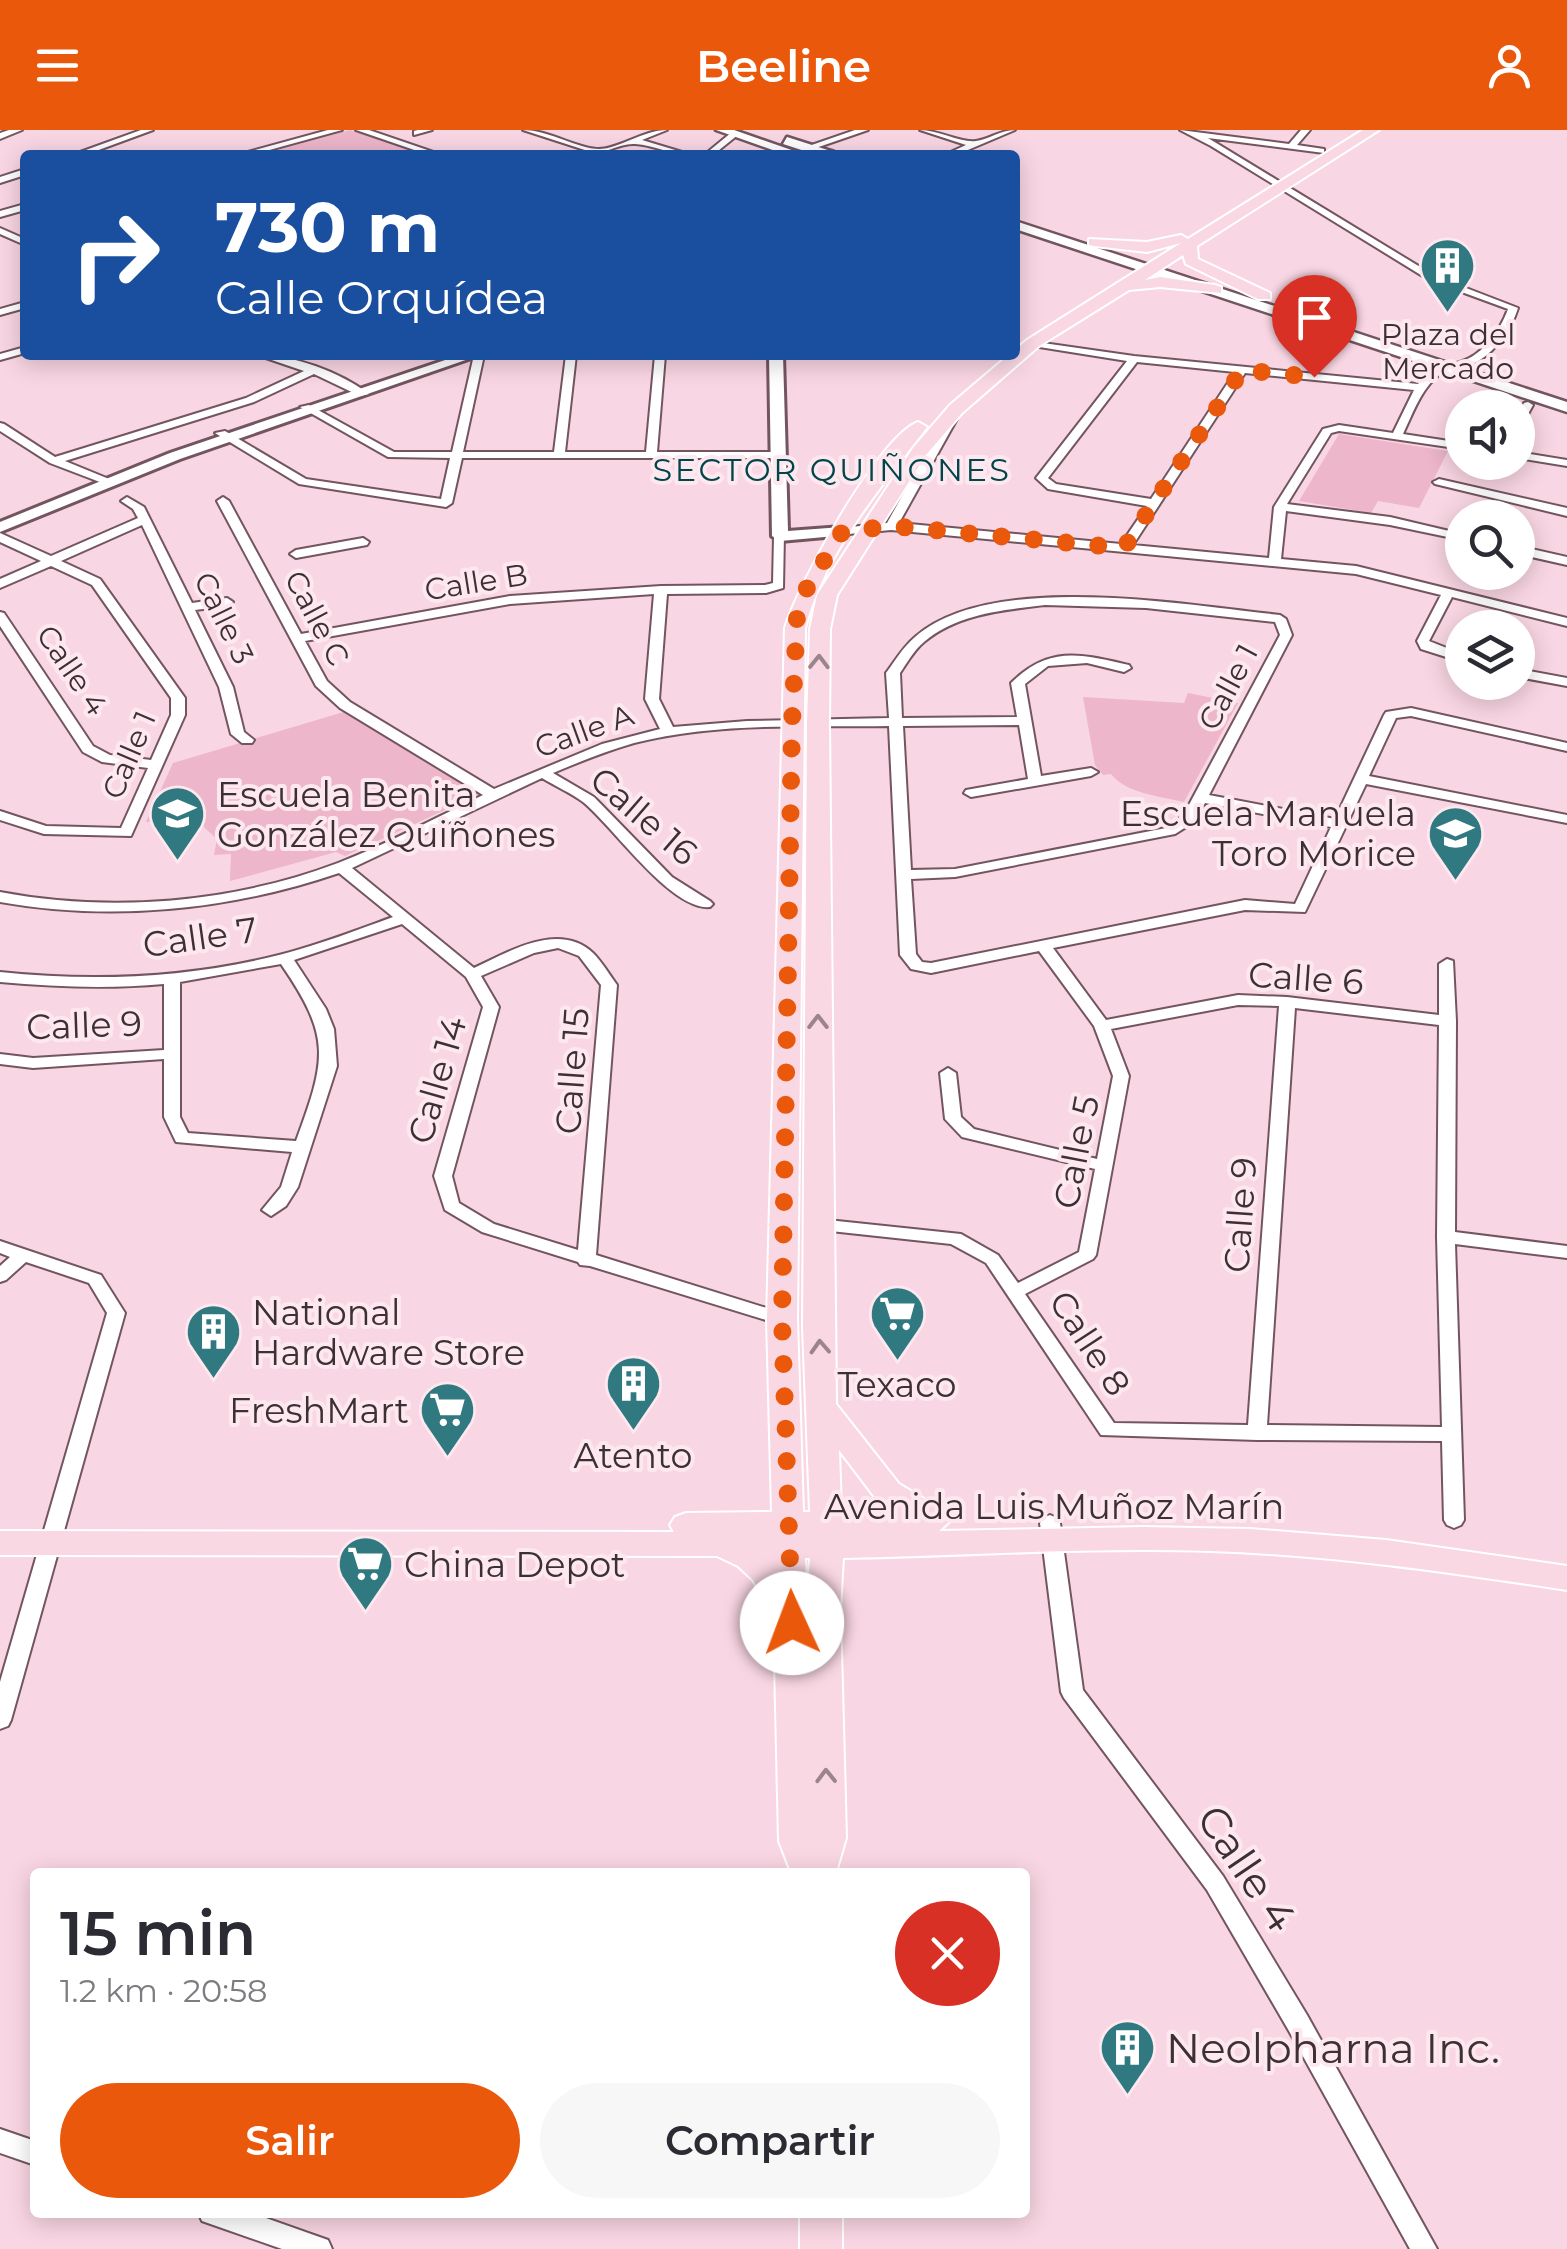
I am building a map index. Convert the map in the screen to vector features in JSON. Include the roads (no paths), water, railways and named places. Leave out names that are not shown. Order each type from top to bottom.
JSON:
[{"type":"main road","points":[[753,130],[801,150]]},
{"type":"main road","points":[[1202,225],[1220,227],[1298,166],[1355,130]]},
{"type":"main road","points":[[1085,244],[1147,247],[1185,243],[1202,225],[1372,130]]},
{"type":"main road","points":[[728,132],[773,150]]},
{"type":"main road","points":[[1029,343],[1073,310],[1185,243],[1279,198],[1301,198]]},
{"type":"main road","points":[[1020,218],[1085,244],[1113,266],[1116,285]]},
{"type":"main road","points":[[1020,226],[1264,296],[1567,394]]},
{"type":"main road","points":[[1185,243],[1192,261],[1202,269],[1264,296]]},
{"type":"main road","points":[[1151,265],[1567,407]]},
{"type":"main road","points":[[1116,285],[1160,282],[1215,290]]},
{"type":"main road","points":[[808,1868],[797,1840],[807,1617],[826,1535],[805,724],[797,616],[804,593],[898,448],[937,406],[990,360]]},
{"type":"main road","points":[[819,1868],[828,1838],[807,1617],[788,1535],[782,1319],[805,724],[827,595],[880,527],[918,452],[956,409],[1010,360]]},
{"type":"main road","points":[[823,1408],[888,1492],[941,1523]]},
{"type":"main road","points":[[786,1454],[763,1507],[724,1534],[769,1573],[807,1617]]},
{"type":"main road","name":"Avenida Luis Muñoz Marín","points":[[826,1535],[890,1542],[1228,1522],[1325,1528],[1567,1560]]},
{"type":"main road","name":"Avenida Luis Muñoz Marín","points":[[0,1542],[53,1536],[826,1535],[941,1523],[1312,1545],[1432,1557],[1567,1578]]},
{"type":"main road","name":"Avenida Luis Muñoz Marín","points":[[0,1525],[53,1536]]},
{"type":"main road","points":[[807,1617],[848,1564],[890,1542]]},
{"type":"main road","points":[[821,2218],[822,2249]]},
{"type":"street","points":[[102,130],[122,139]]},
{"type":"street","points":[[90,150],[149,130]]},
{"type":"street","points":[[261,150],[338,130]]},
{"type":"street","points":[[360,130],[422,150]]},
{"type":"street","points":[[416,133],[428,130]]},
{"type":"street","points":[[527,130],[587,150]]},
{"type":"street","points":[[605,150],[663,130]]},
{"type":"street","points":[[806,150],[864,130]]},
{"type":"street","points":[[924,130],[973,144]]},
{"type":"street","points":[[959,150],[1011,130]]},
{"type":"street","points":[[1290,146],[1306,130]]},
{"type":"street","points":[[0,136],[13,131]]},
{"type":"street","points":[[1186,131],[1322,151]]},
{"type":"street","points":[[1186,131],[1432,278],[1513,308],[1510,320],[1495,341],[1468,363],[1444,368],[1422,388],[1397,436]]},
{"type":"street","points":[[633,140],[670,150]]},
{"type":"street","points":[[1029,343],[1134,359],[1422,388]]},
{"type":"street","points":[[1134,359],[1042,478],[1052,487],[1151,503]]},
{"type":"street","points":[[279,360],[314,370],[360,392],[441,360]]},
{"type":"street","points":[[0,527],[225,435],[460,360]]},
{"type":"street","points":[[225,435],[303,482],[430,504],[446,503],[475,360]]},
{"type":"street","points":[[559,456],[570,360]]},
{"type":"street","points":[[651,456],[660,360]]},
{"type":"street","points":[[776,360],[780,536],[880,527],[1275,561],[1356,570],[1567,622]]},
{"type":"street","points":[[54,461],[250,400],[314,370]]},
{"type":"street","points":[[1124,548],[1242,370]]},
{"type":"street","points":[[308,409],[392,455],[777,455]]},
{"type":"street","points":[[0,426],[54,461],[105,482]]},
{"type":"street","points":[[1275,561],[1280,507],[1326,430],[1339,428],[1445,443]]},
{"type":"street","points":[[1535,457],[1567,462]]},
{"type":"street","points":[[1439,482],[1567,512]]},
{"type":"street","points":[[0,584],[145,519],[138,507],[126,501]]},
{"type":"street","name":"Calle C","points":[[224,501],[321,683],[345,705],[495,796]]},
{"type":"street","points":[[1280,507],[1390,520],[1445,533]]},
{"type":"street","name":"Calle 3","points":[[145,519],[226,687],[238,734],[248,740]]},
{"type":"street","name":"Calle B","points":[[300,638],[510,600],[661,590],[766,589],[779,585],[780,536]]},
{"type":"street","name":"Calle 1","points":[[0,538],[54,559],[96,582],[178,698],[178,715],[126,833],[44,830],[0,815]]},
{"type":"street","points":[[296,554],[363,542]]},
{"type":"street","points":[[1535,554],[1567,561]]},
{"type":"street","name":"Calle A","points":[[495,796],[606,746],[668,732],[652,699],[661,590]]},
{"type":"street","points":[[1445,652],[1426,646],[1423,641],[1448,593]]},
{"type":"street","points":[[188,607],[228,602]]},
{"type":"street","name":"Calle 1","points":[[902,875],[955,873],[1170,832],[1188,819],[1201,798],[1286,635],[1280,619],[1095,602],[1041,602],[964,616],[922,637],[893,674],[902,875],[908,955],[918,966],[931,968],[1042,944]]},
{"type":"street","name":"Calle 4","points":[[0,616],[88,749],[107,759],[155,765]]},
{"type":"street","points":[[1036,781],[1018,683],[1044,662],[1088,659],[1124,668]]},
{"type":"street","points":[[1535,676],[1567,682]]},
{"type":"street","points":[[1042,944],[1246,905],[1300,909],[1391,714],[1411,712],[1567,747]]},
{"type":"street","points":[[668,732],[894,721],[1022,721]]},
{"type":"street","points":[[971,793],[1091,772]]},
{"type":"street","name":"Calle 16","points":[[544,773],[589,800],[666,880],[705,904]]},
{"type":"street","points":[[1361,779],[1567,819]]},
{"type":"street","points":[[2,901],[98,908],[168,904],[263,889],[341,867],[495,796]]},
{"type":"street","points":[[1201,798],[1340,826]]},
{"type":"street","name":"Calle 14","points":[[341,867],[472,974],[491,1008],[443,1176],[451,1206],[488,1228],[782,1319]]},
{"type":"street","name":"Calle 7","points":[[0,977],[30,981],[172,979],[285,958],[403,918]]},
{"type":"street","name":"Calle 15","points":[[472,974],[549,943],[573,946],[586,955],[609,985],[586,1261]]},
{"type":"street","name":"Calle 5","points":[[1017,1292],[1087,1255],[1121,1076],[1102,1026],[1042,944]]},
{"type":"street","points":[[271,1210],[289,1194],[328,1080],[331,1042],[314,998],[285,958]]},
{"type":"street","points":[[1447,964],[1446,1237],[1454,1520]]},
{"type":"street","points":[[172,979],[172,1117],[182,1138],[302,1147]]},
{"type":"street","name":"Calle 6","points":[[1102,1026],[1238,1000],[1448,1021]]},
{"type":"street","name":"Calle 9","points":[[1257,1433],[1288,1002]]},
{"type":"street","name":"Calle 9","points":[[0,1060],[33,1063],[171,1054]]},
{"type":"street","points":[[948,1073],[953,1120],[968,1133],[1106,1166]]},
{"type":"street","name":"Calle 8","points":[[818,1226],[954,1238],[992,1259],[1108,1430],[1449,1434]]},
{"type":"street","points":[[1446,1237],[1567,1252]]},
{"type":"street","points":[[0,1247],[95,1279],[116,1313],[0,1720]]},
{"type":"street","points":[[0,1276],[23,1255]]},
{"type":"street","name":"Calle 4","points":[[1050,1531],[1072,1692],[1214,1882],[1424,2249]]},
{"type":"street","points":[[0,2141],[30,2151]]},
{"type":"street","points":[[229,2218],[320,2249]]},
{"type":"place","name":"Plaza del Mercado","points":[[1448,315]]},
{"type":"place","name":"Escuela Benita González Quiñones","points":[[178,863]]},
{"type":"place","name":"Escuela Manuela Toro Morice","points":[[1455,882]]},
{"type":"place","name":"Texaco","points":[[897,1362]]},
{"type":"place","name":"National Hardware Store","points":[[213,1381]]},
{"type":"place","name":"Atento","points":[[633,1433]]},
{"type":"place","name":"FreshMart","points":[[448,1459]]},
{"type":"place","name":"China Depot","points":[[365,1613]]},
{"type":"place","name":"Neolpharna Inc.","points":[[1127,2097]]},
{"type":"district","name":"SECTOR QUIÑONES","points":[[832,469]]}]
